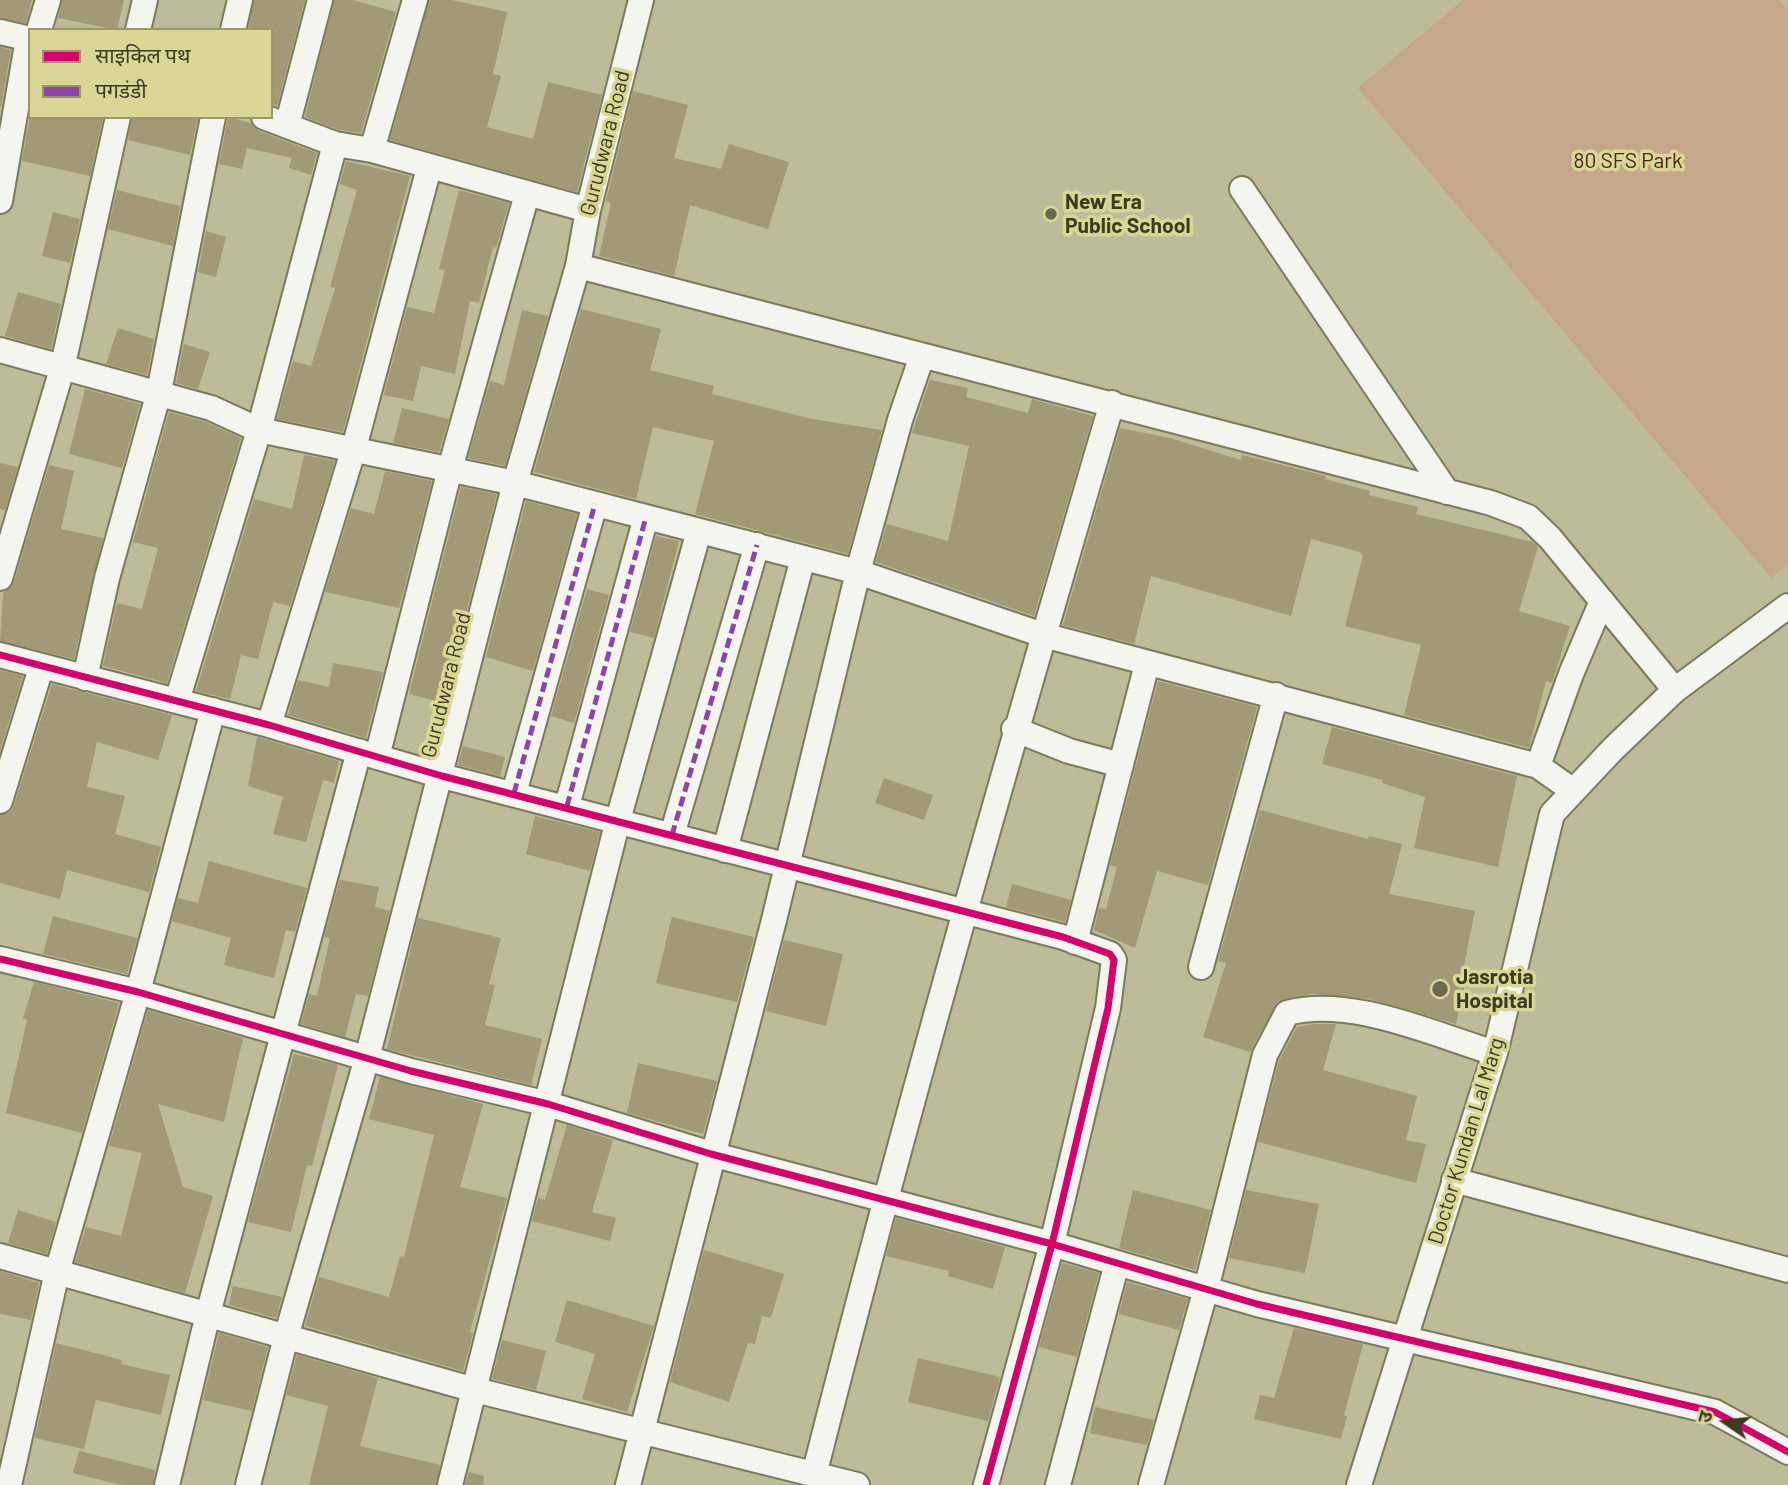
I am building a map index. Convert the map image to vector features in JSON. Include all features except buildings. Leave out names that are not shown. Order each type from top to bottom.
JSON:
[{"type":"street","points":[[36,28],[48,0]]},
{"type":"street","points":[[138,28],[145,0]]},
{"type":"street","points":[[233,28],[240,0]]},
{"type":"street","points":[[320,0],[276,121],[335,144],[372,150],[588,210]]},
{"type":"street","points":[[372,150],[415,0]]},
{"type":"street","name":"Gurudwara Road","points":[[248,1485],[286,1337],[367,1058],[442,776],[515,483],[578,266],[588,210],[641,0]]},
{"type":"street","points":[[0,32],[28,36]]},
{"type":"street","points":[[0,201],[28,57]]},
{"type":"street","points":[[0,579],[62,369],[118,119]]},
{"type":"street","points":[[85,678],[107,578],[159,392],[213,119]]},
{"type":"street","points":[[177,701],[258,430],[335,144]]},
{"type":"street","points":[[269,725],[354,448],[429,168]]},
{"type":"street","points":[[1242,189],[1447,492]]},
{"type":"street","points":[[167,1485],[208,1314],[281,1034],[368,754],[527,194]]},
{"type":"street","points":[[578,266],[1112,403],[1447,492],[1528,517],[1550,538],[1675,690]]},
{"type":"street","points":[[0,350],[211,408],[258,430],[515,483],[858,572],[1043,635],[1538,766],[1572,790]]},
{"type":"street","points":[[628,1485],[787,867],[858,572],[900,420],[922,356]]},
{"type":"street","points":[[814,1475],[884,1200],[1014,729],[1112,403]]},
{"type":"street","points":[[514,793],[595,504]]},
{"type":"street","points":[[566,806],[646,517]]},
{"type":"street","points":[[450,1485],[618,820],[699,531]]},
{"type":"street","points":[[672,835],[757,545]]},
{"type":"street","points":[[725,850],[803,558]]},
{"type":"street","points":[[1538,766],[1571,674],[1602,601]]},
{"type":"street","name":"Doctor Kundan Lal Marg","points":[[1359,1485],[1495,1053],[1552,814],[1572,790],[1675,690],[1787,609]]},
{"type":"street","points":[[0,655],[41,668],[269,725],[442,776],[566,806],[787,867],[965,912],[1110,954],[1113,967],[1108,1008],[1052,1244],[986,1485]]},
{"type":"street","points":[[1075,942],[1147,664]]},
{"type":"street","points":[[0,801],[41,668]]},
{"type":"street","points":[[1200,967],[1276,695]]},
{"type":"street","points":[[9,1485],[57,1272],[138,992],[213,710]]},
{"type":"street","points":[[1014,729],[1069,751],[1121,765]]},
{"type":"street","points":[[0,959],[138,992],[367,1058],[548,1104],[711,1154],[1052,1244],[1206,1289],[1715,1412],[1788,1452]]},
{"type":"street","points":[[1151,1485],[1206,1289],[1265,1055],[1287,1013],[1310,1007],[1346,1009],[1495,1053]]},
{"type":"street","points":[[1454,1180],[1788,1270]]},
{"type":"street","points":[[0,1256],[475,1390],[643,1429],[857,1485]]},
{"type":"street","points":[[1058,1485],[1117,1263]]},
{"type":"green space","name":"80 SFS Park","points":[[1463,0],[1779,0],[1788,11],[1788,564],[1771,578],[1358,88]]},
{"type":"marked path","points":[[514,793],[595,504]]},
{"type":"marked path","points":[[567,806],[646,517]]},
{"type":"marked path","points":[[672,835],[757,545]]},
{"type":"cycle path","points":[[0,655],[269,725],[442,776],[1063,937],[1110,954],[1114,960],[1108,1008],[1052,1244],[986,1485]]},
{"type":"cycle path","points":[[0,959],[138,992],[411,1071],[548,1104],[711,1154],[1052,1244],[1257,1304],[1715,1412],[1788,1452]]},
{"type":"place","name":"New Era Public School","points":[[1051,214]]},
{"type":"place","name":"Jasrotia Hospital","points":[[1440,989]]}]
